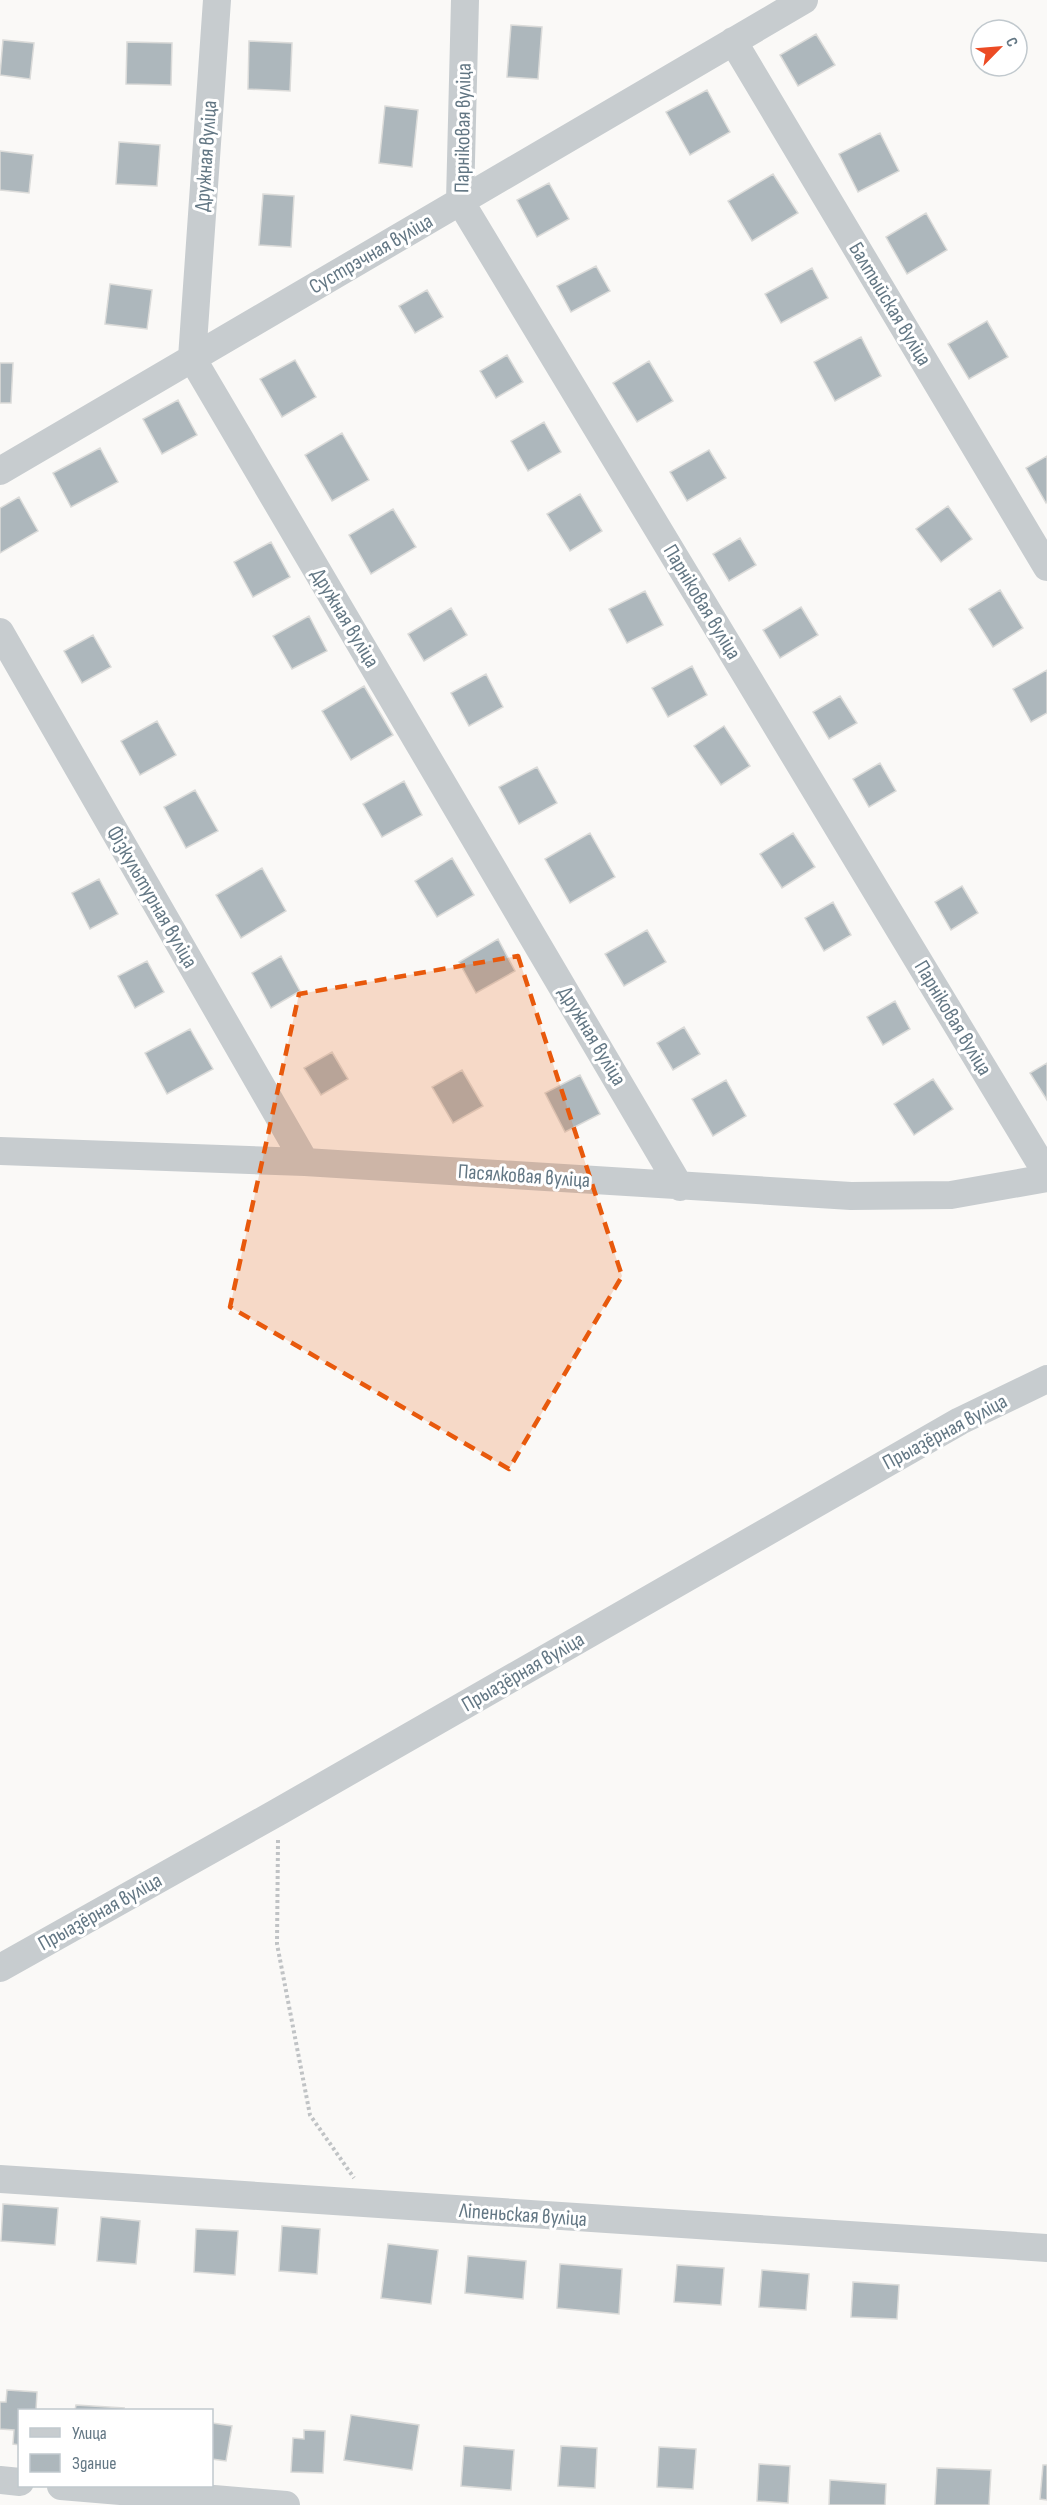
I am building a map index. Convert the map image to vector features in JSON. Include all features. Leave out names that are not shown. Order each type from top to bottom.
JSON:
[{"type":"street","name":"Дружная вуліца","points":[[218,0],[192,358],[680,1187]]},
{"type":"street","name":"Парніковая вуліца","points":[[465,0],[460,201],[1047,1176]]},
{"type":"street","name":"Сустрэчная вуліца","points":[[0,471],[804,0]]},
{"type":"street","name":"Балтыйская вуліца","points":[[734,40],[1047,567]]},
{"type":"street","name":"Фізкультурная вуліца","points":[[0,632],[305,1162]]},
{"type":"street","name":"Пасялковая вуліца","points":[[0,1151],[305,1162],[851,1196],[951,1195],[1047,1176]]},
{"type":"street","name":"Прыазёрная вуліца","points":[[0,1968],[278,1812],[960,1421],[1047,1379]]},
{"type":"street","name":"Ліпеньская вуліца","points":[[0,2179],[373,2206],[1047,2248]]},
{"type":"street","points":[[0,2480],[18,2482]]},
{"type":"street","points":[[73,2487],[286,2505]]},
{"type":"path","points":[[278,1812],[277,1944],[310,2115],[373,2206]]},
{"type":"highlighted area","points":[[518,956],[622,1276],[509,1469],[230,1307],[299,994]]},
{"type":"building","points":[[511,25],[542,27],[538,79],[507,77]]},
{"type":"building","points":[[816,34],[835,65],[798,86],[780,55]]},
{"type":"building","points":[[3,40],[34,43],[30,79],[0,75]]},
{"type":"building","points":[[249,41],[292,43],[290,91],[248,89]]},
{"type":"building","points":[[127,42],[172,43],[171,85],[126,84]]},
{"type":"building","points":[[707,90],[730,132],[690,155],[666,112]]},
{"type":"building","points":[[385,106],[418,110],[412,167],[379,163]]},
{"type":"building","points":[[880,133],[899,171],[858,192],[839,154]]},
{"type":"building","points":[[119,142],[160,145],[157,186],[116,184]]},
{"type":"building","points":[[0,151],[33,155],[29,193],[0,190]]},
{"type":"building","points":[[773,174],[798,213],[752,241],[728,201]]},
{"type":"building","points":[[549,183],[569,219],[537,237],[517,200]]},
{"type":"building","points":[[263,194],[294,196],[291,247],[259,245]]},
{"type":"building","points":[[926,213],[947,250],[907,274],[886,237]]},
{"type":"building","points":[[596,266],[610,291],[571,312],[557,286]]},
{"type":"building","points":[[812,268],[828,298],[781,323],[765,294]]},
{"type":"building","points":[[110,284],[152,290],[147,329],[105,324]]},
{"type":"building","points":[[427,290],[443,317],[415,333],[399,306]]},
{"type":"building","points":[[987,321],[1008,357],[969,379],[948,344]]},
{"type":"building","points":[[861,337],[881,376],[835,401],[814,362]]},
{"type":"building","points":[[507,355],[523,382],[496,398],[480,371]]},
{"type":"building","points":[[295,360],[316,397],[282,417],[260,379]]},
{"type":"building","points":[[649,361],[673,401],[637,422],[613,383]]},
{"type":"building","points":[[0,363],[13,363],[11,403],[0,403]]},
{"type":"building","points":[[178,400],[197,435],[162,454],[143,419]]},
{"type":"building","points":[[544,422],[561,452],[528,471],[511,441]]},
{"type":"building","points":[[342,433],[369,480],[332,501],[305,455]]},
{"type":"building","points":[[100,448],[118,482],[71,507],[53,473]]},
{"type":"building","points":[[709,450],[726,478],[687,501],[670,472]]},
{"type":"building","points":[[1047,456],[1047,502],[1046,503],[1026,468]]},
{"type":"building","points":[[580,494],[602,531],[570,551],[547,514]]},
{"type":"building","points":[[19,497],[38,531],[0,553],[0,508]]},
{"type":"building","points":[[948,506],[972,539],[941,562],[916,529]]},
{"type":"building","points":[[393,509],[416,547],[371,574],[349,535]]},
{"type":"building","points":[[740,538],[756,565],[729,581],[713,554]]},
{"type":"building","points":[[271,542],[290,577],[253,597],[234,562]]},
{"type":"building","points":[[1000,590],[1023,628],[993,647],[969,609]]},
{"type":"building","points":[[645,591],[663,625],[627,643],[609,609]]},
{"type":"building","points":[[801,607],[818,635],[780,658],[763,630]]},
{"type":"building","points":[[451,608],[467,635],[424,661],[408,634]]},
{"type":"building","points":[[309,616],[327,651],[292,669],[273,636]]},
{"type":"building","points":[[93,635],[111,667],[82,683],[64,651]]},
{"type":"building","points":[[692,666],[707,695],[668,717],[652,688]]},
{"type":"building","points":[[1047,670],[1047,713],[1031,722],[1013,689]]},
{"type":"building","points":[[486,674],[503,707],[469,726],[451,693]]},
{"type":"building","points":[[364,686],[393,735],[351,760],[322,711]]},
{"type":"building","points":[[840,696],[857,723],[829,739],[813,712]]},
{"type":"building","points":[[157,721],[176,755],[140,775],[121,741]]},
{"type":"building","points":[[724,726],[750,766],[721,785],[694,746]]},
{"type":"building","points":[[880,763],[896,791],[869,807],[853,779]]},
{"type":"building","points":[[537,767],[557,803],[519,824],[499,787]]},
{"type":"building","points":[[404,781],[422,815],[382,837],[363,804]]},
{"type":"building","points":[[195,790],[218,831],[186,848],[164,807]]},
{"type":"building","points":[[590,833],[615,877],[570,903],[545,859]]},
{"type":"building","points":[[793,833],[815,867],[782,888],[760,854]]},
{"type":"building","points":[[452,858],[474,895],[437,917],[415,881]]},
{"type":"building","points":[[262,868],[286,911],[241,938],[216,895]]},
{"type":"building","points":[[99,879],[118,914],[90,929],[72,893]]},
{"type":"building","points":[[962,886],[978,913],[951,930],[935,902]]},
{"type":"building","points":[[833,902],[851,935],[824,951],[805,918]]},
{"type":"building","points":[[647,930],[666,962],[624,986],[605,954]]},
{"type":"building","points":[[498,939],[515,971],[476,993],[459,962]]},
{"type":"building","points":[[281,956],[300,991],[271,1008],[252,973]]},
{"type":"building","points":[[147,961],[164,992],[135,1008],[118,976]]},
{"type":"building","points":[[895,1001],[910,1029],[883,1045],[867,1017]]},
{"type":"building","points":[[684,1027],[700,1054],[673,1070],[657,1043]]},
{"type":"building","points":[[190,1029],[213,1069],[167,1094],[145,1053]]},
{"type":"building","points":[[332,1052],[348,1079],[321,1095],[304,1068]]},
{"type":"building","points":[[1047,1063],[1047,1100],[1030,1073]]},
{"type":"building","points":[[462,1070],[483,1106],[453,1123],[432,1087]]},
{"type":"building","points":[[580,1075],[600,1114],[565,1132],[545,1093]]},
{"type":"building","points":[[933,1079],[953,1109],[914,1135],[894,1104]]},
{"type":"building","points":[[726,1080],[746,1116],[713,1136],[692,1099]]},
{"type":"building","points":[[3,2204],[58,2208],[55,2245],[1,2241]]},
{"type":"building","points":[[101,2217],[140,2221],[136,2264],[97,2261]]},
{"type":"building","points":[[282,2226],[320,2229],[317,2274],[279,2271]]},
{"type":"building","points":[[196,2229],[238,2231],[235,2275],[194,2272]]},
{"type":"building","points":[[388,2244],[438,2250],[431,2304],[381,2298]]},
{"type":"building","points":[[468,2256],[526,2261],[523,2299],[465,2293]]},
{"type":"building","points":[[560,2264],[622,2269],[619,2314],[557,2308]]},
{"type":"building","points":[[677,2265],[724,2268],[721,2305],[674,2302]]},
{"type":"building","points":[[762,2270],[809,2274],[806,2310],[759,2307]]},
{"type":"building","points":[[853,2282],[899,2285],[897,2319],[851,2317]]},
{"type":"building","points":[[7,2390],[37,2392],[36,2409],[18,2409],[18,2445],[13,2444],[14,2430],[0,2429],[0,2402],[6,2402]]},
{"type":"building","points":[[76,2405],[124,2408],[124,2409],[75,2409]]},
{"type":"building","points":[[351,2415],[419,2425],[412,2470],[344,2460]]},
{"type":"building","points":[[213,2423],[232,2426],[226,2461],[213,2459]]},
{"type":"building","points":[[304,2430],[325,2431],[323,2473],[291,2472],[293,2438],[304,2439]]},
{"type":"building","points":[[464,2446],[514,2450],[511,2490],[461,2486]]},
{"type":"building","points":[[561,2446],[597,2448],[595,2488],[558,2486]]},
{"type":"building","points":[[659,2447],[696,2449],[693,2489],[657,2487]]},
{"type":"building","points":[[759,2464],[790,2466],[788,2503],[757,2501]]},
{"type":"building","points":[[1043,2465],[1047,2465],[1047,2500],[1040,2499]]},
{"type":"building","points":[[937,2468],[991,2470],[989,2505],[935,2505]]},
{"type":"building","points":[[830,2480],[886,2484],[885,2505],[829,2505]]}]
